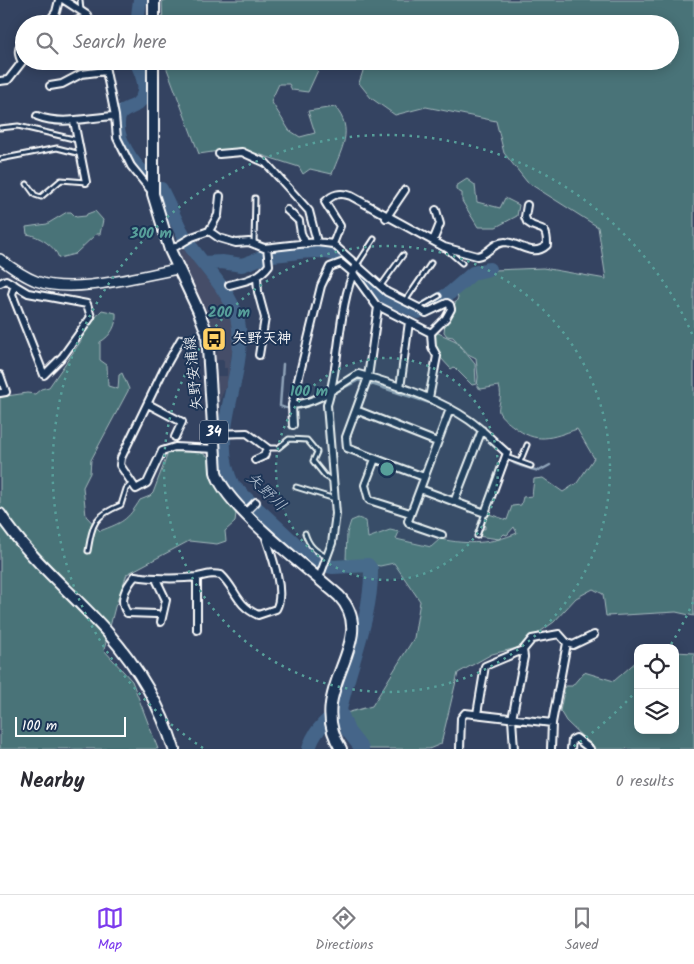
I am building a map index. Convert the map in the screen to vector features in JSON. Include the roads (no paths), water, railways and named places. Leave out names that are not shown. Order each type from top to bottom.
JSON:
[{"type":"main road","points":[[154,0],[154,15]]},
{"type":"main road","name":"矢野安浦線","points":[[153,70],[153,194],[170,250],[198,310],[206,333],[218,483],[245,513],[319,578],[351,611],[353,623],[346,660],[334,685],[329,711],[332,727],[341,749]]},
{"type":"main road","points":[[0,514],[28,550],[108,634],[136,670],[158,709],[174,749]]},
{"type":"street","points":[[54,15],[59,0]]},
{"type":"street","points":[[64,0],[84,13]]},
{"type":"street","points":[[0,81],[8,80],[16,70]]},
{"type":"street","points":[[50,86],[62,84],[81,74],[106,71],[116,116],[117,138],[131,166],[153,194]]},
{"type":"street","points":[[37,116],[48,121],[74,121],[116,116]]},
{"type":"street","points":[[74,121],[86,182]]},
{"type":"street","points":[[219,154],[242,152],[266,163],[309,211],[317,242]]},
{"type":"street","points":[[386,218],[405,190]]},
{"type":"street","points":[[333,244],[340,226],[325,202],[334,195],[343,194],[351,196],[386,218],[444,247],[477,256],[496,244],[504,242],[530,251],[544,248],[547,245],[547,233],[543,228],[527,222],[525,217],[527,204]]},
{"type":"street","points":[[170,250],[192,237],[209,231],[218,215],[220,196]]},
{"type":"street","points":[[287,210],[299,222],[300,233],[306,244]]},
{"type":"street","points":[[433,241],[440,224],[436,210]]},
{"type":"street","points":[[209,231],[218,238],[236,243],[248,242],[267,248],[317,242],[333,244],[380,286],[421,310],[428,312],[442,303],[450,305],[451,309],[446,318],[431,333],[432,347],[437,356],[429,398]]},
{"type":"street","points":[[229,285],[257,277],[269,265],[267,248]]},
{"type":"street","points":[[0,259],[24,276],[38,282],[56,285],[102,282],[178,269]]},
{"type":"street","points":[[293,425],[292,408],[320,286],[330,267],[341,263],[353,273],[378,307],[431,333]]},
{"type":"street","points":[[319,578],[328,558],[336,514],[327,405],[332,388],[348,292],[356,266]]},
{"type":"street","points":[[257,277],[258,292],[265,318],[259,355]]},
{"type":"street","points":[[0,283],[6,280],[15,285],[28,293],[87,304],[91,317],[63,356],[44,374],[12,294],[15,285]]},
{"type":"street","points":[[378,307],[368,377],[346,438],[347,448],[424,477]]},
{"type":"street","points":[[400,388],[409,322]]},
{"type":"street","points":[[181,339],[120,465],[136,489],[147,483],[162,451],[175,447],[215,449]]},
{"type":"street","points":[[292,408],[318,400],[332,388],[358,374],[429,398],[450,409],[482,430],[507,453],[485,513],[420,489]]},
{"type":"street","points":[[0,375],[6,392],[0,393]]},
{"type":"street","points":[[148,404],[182,422],[174,437]]},
{"type":"street","points":[[442,535],[410,524],[408,521],[450,409]]},
{"type":"street","points":[[356,410],[437,442]]},
{"type":"street","points":[[454,502],[482,430]]},
{"type":"street","points":[[214,434],[247,433],[266,448],[264,456],[255,460]]},
{"type":"street","points":[[375,459],[365,485],[369,500],[410,513]]},
{"type":"street","points":[[245,513],[256,502]]},
{"type":"street","points":[[157,614],[128,613],[123,602],[124,591],[135,576],[156,579],[197,577],[211,573],[221,575],[240,602],[258,614],[276,609],[279,598],[274,563],[263,530]]},
{"type":"street","points":[[196,630],[197,577]]},
{"type":"street","points":[[156,579],[166,600],[161,622]]},
{"type":"street","points":[[476,714],[485,666],[523,650],[532,638],[560,634],[567,643],[573,644],[594,635]]},
{"type":"street","points":[[550,749],[552,724],[567,643]]},
{"type":"street","points":[[514,749],[512,719],[524,657],[523,650]]},
{"type":"street","points":[[460,749],[461,718],[465,713],[552,724]]},
{"type":"street","points":[[571,749],[572,740],[576,738],[588,749]]},
{"type":"lane","points":[[80,0],[84,13],[81,15]]},
{"type":"lane","points":[[0,128],[18,126],[78,140]]},
{"type":"lane","points":[[0,159],[57,148],[82,154]]},
{"type":"lane","points":[[27,184],[35,195],[41,197],[61,180],[86,182]]},
{"type":"lane","points":[[254,244],[255,198]]},
{"type":"lane","points":[[356,266],[374,239]]},
{"type":"lane","points":[[444,247],[462,263]]},
{"type":"lane","points":[[380,286],[403,255]]},
{"type":"lane","points":[[406,300],[431,263]]},
{"type":"lane","points":[[421,310],[439,296]]},
{"type":"lane","points":[[266,448],[278,448],[289,438],[307,440],[317,452],[313,461],[325,476],[333,482]]},
{"type":"lane","points":[[520,462],[526,445]]},
{"type":"lane","points":[[505,457],[532,466]]},
{"type":"lane","points":[[88,551],[97,517],[109,509],[121,505],[126,489],[132,484]]},
{"type":"lane","points":[[296,487],[335,499]]},
{"type":"lane","points":[[476,536],[485,513]]},
{"type":"lane","points":[[305,533],[308,542],[315,551],[328,558]]},
{"type":"waterway","name":"矢野川","points":[[138,15],[140,0]]},
{"type":"waterway","name":"矢野川","points":[[140,70],[144,83],[144,94],[135,106],[124,110],[120,114],[118,125],[126,151],[137,166],[149,177]]},
{"type":"waterway","name":"矢野川","points":[[161,189],[185,237],[228,297],[237,317],[240,338],[238,359],[224,444],[226,465],[233,486],[317,564],[333,567],[368,565],[371,569],[368,605],[340,710]]},
{"type":"waterway","points":[[272,255],[323,251],[340,256],[386,297],[418,312],[450,293],[473,273],[489,269]]},
{"type":"waterway","points":[[203,263],[222,262],[242,265],[264,257]]},
{"type":"waterway","points":[[283,364],[280,406],[290,409],[301,408],[322,399]]},
{"type":"waterway","points":[[336,392],[359,380],[439,406]]},
{"type":"waterway","points":[[500,451],[512,462],[527,468],[539,471],[550,465]]},
{"type":"waterway","name":"矢野安浦線","points":[[340,710],[348,731],[362,749]]},
{"type":"waterway","points":[[309,749],[321,727],[340,710]]},
{"type":"place","name":"矢野天神","points":[[214,339]]}]
